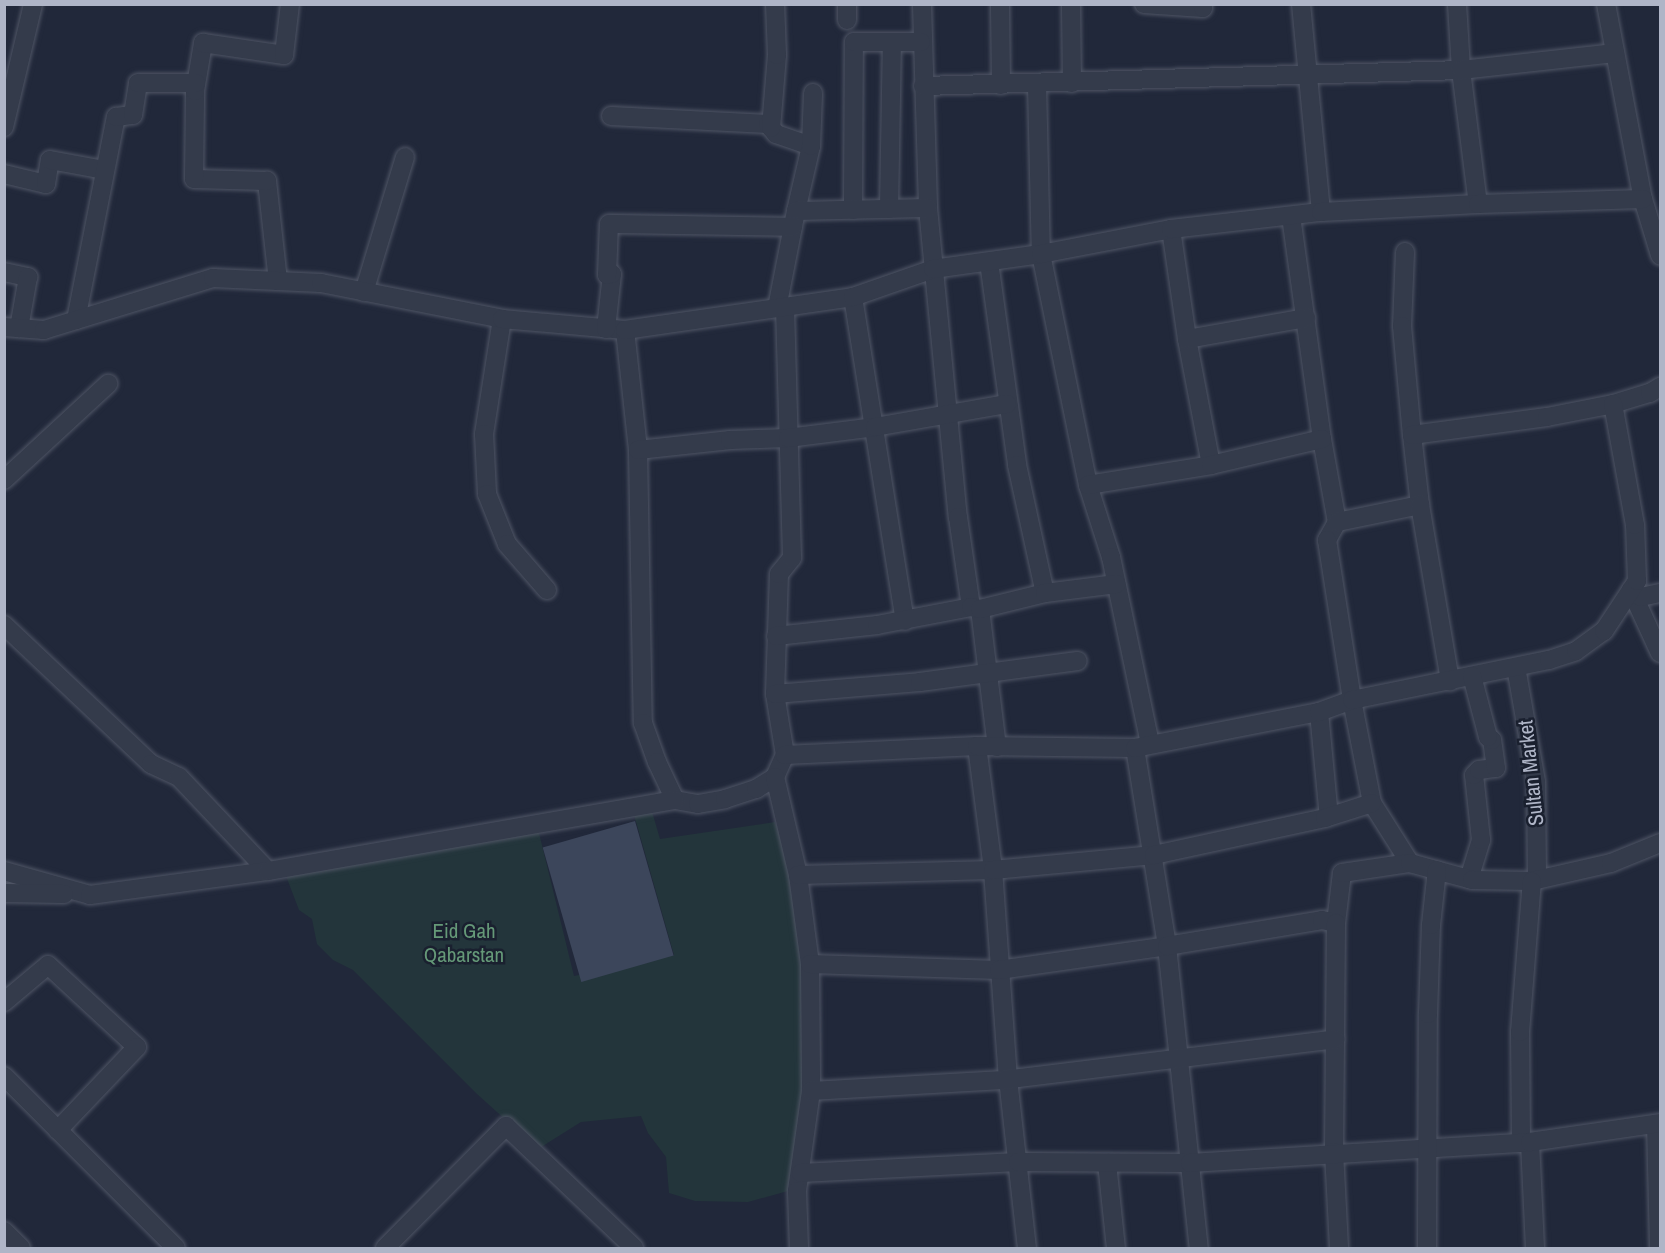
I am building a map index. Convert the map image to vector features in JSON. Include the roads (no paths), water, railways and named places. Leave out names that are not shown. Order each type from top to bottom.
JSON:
[{"type":"street","points":[[278,281],[267,181],[194,179],[196,83],[203,43],[284,55],[290,4]]},
{"type":"street","points":[[771,128],[777,55],[775,4]]},
{"type":"street","points":[[930,4],[922,5],[921,42],[933,269],[950,413],[958,517],[990,673],[998,747]]},
{"type":"street","points":[[999,4],[1001,85]]},
{"type":"street","points":[[1071,4],[1072,83]]},
{"type":"street","points":[[1144,4],[1203,8],[1203,4]]},
{"type":"street","points":[[1301,4],[1321,212]]},
{"type":"street","points":[[1457,4],[1461,70],[1478,204]]},
{"type":"street","points":[[1606,4],[1643,199],[1660,255]]},
{"type":"street","points":[[4,127],[9,90],[32,5]]},
{"type":"street","points":[[854,210],[854,42],[921,42]]},
{"type":"street","points":[[890,209],[892,42]]},
{"type":"street","points":[[922,86],[1461,70],[1615,53]]},
{"type":"street","points":[[76,320],[116,117],[133,115],[138,83],[196,83]]},
{"type":"street","points":[[1037,84],[1041,254],[1088,485],[1111,557],[1139,682],[1142,746],[1167,946],[1198,1248]]},
{"type":"street","points":[[4,892],[90,895],[268,871],[675,800],[698,804],[725,800],[756,789],[775,777],[785,755],[775,694],[779,574],[792,558],[781,308],[795,219],[811,146],[813,93]]},
{"type":"street","points":[[611,116],[768,124],[776,134],[811,146]]},
{"type":"street","points":[[364,292],[405,157]]},
{"type":"street","points":[[4,174],[46,184],[50,160],[104,170]]},
{"type":"street","points":[[4,272],[28,277],[12,328],[44,330],[213,278],[321,283],[502,319],[616,330],[853,297],[933,269],[1041,254],[1171,230],[1321,212],[1643,199]]},
{"type":"street","points":[[675,800],[643,723],[638,450],[616,330],[612,274],[607,275],[609,224],[795,219],[854,210],[928,208]]},
{"type":"street","points":[[1291,216],[1322,439],[1337,522],[1327,540],[1352,700],[1372,803],[1410,863]]},
{"type":"street","points":[[1171,230],[1187,339],[1211,465]]},
{"type":"street","points":[[1406,252],[1402,326],[1412,435],[1420,505],[1450,681]]},
{"type":"street","points":[[989,262],[1007,404],[1024,504],[1045,593]]},
{"type":"street","points":[[853,297],[905,621]]},
{"type":"street","points":[[1187,339],[1306,318]]},
{"type":"street","points":[[502,319],[484,434],[487,494],[507,544],[547,590]]},
{"type":"street","points":[[4,480],[108,384]]},
{"type":"street","points":[[1412,435],[1547,417],[1613,404],[1650,393],[1660,387]]},
{"type":"street","points":[[638,450],[730,440],[788,438],[875,427],[1007,404]]},
{"type":"street","points":[[785,755],[977,746],[1142,746],[1319,712],[1352,700],[1550,660],[1576,651],[1604,631],[1637,581],[1635,525],[1613,404]]},
{"type":"street","points":[[1088,485],[1211,465],[1322,439]]},
{"type":"street","points":[[1337,522],[1420,505]]},
{"type":"street","points":[[776,636],[905,621],[1045,593],[1116,584]]},
{"type":"street","points":[[1631,590],[1641,597],[1660,593]]},
{"type":"street","points":[[1631,590],[1660,653]]},
{"type":"street","points":[[4,625],[151,765],[179,777],[268,871]]},
{"type":"street","points":[[775,694],[920,682],[1078,661]]},
{"type":"street","name":"Sultan Market","points":[[1516,667],[1536,782],[1535,881],[1520,1032],[1525,1143],[1535,1248]]},
{"type":"street","points":[[1469,879],[1481,840],[1474,775],[1479,770],[1496,768],[1492,740],[1488,737],[1473,676]]},
{"type":"street","points":[[1319,712],[1329,817]]},
{"type":"street","points":[[977,746],[993,870],[1008,1080],[1028,1248]]},
{"type":"street","points":[[775,777],[798,875],[810,964],[812,1091],[796,1216],[799,1248]]},
{"type":"street","points":[[798,875],[993,870],[1154,855],[1329,817],[1372,803]]},
{"type":"street","points":[[1339,1248],[1334,1152],[1336,923],[1342,873],[1410,863],[1469,879],[1535,881],[1611,863],[1660,843]]},
{"type":"street","points":[[1427,1248],[1428,1014],[1431,925],[1437,870]]},
{"type":"street","points":[[4,871],[90,895]]},
{"type":"street","points":[[810,964],[999,970],[1167,946],[1322,920],[1336,923]]},
{"type":"street","points":[[4,1002],[48,964],[137,1047],[58,1130]]},
{"type":"street","points":[[812,1091],[1008,1080],[1335,1039]]},
{"type":"street","points":[[4,1076],[58,1130],[164,1245]]},
{"type":"street","points":[[801,1173],[1018,1162],[1190,1163],[1334,1152],[1525,1143],[1658,1123],[1659,1248]]},
{"type":"street","points":[[385,1248],[506,1126],[634,1248]]},
{"type":"street","points":[[1107,1163],[1116,1248]]},
{"type":"street","points":[[4,1231],[21,1248]]},
{"type":"park label","name":"Eid Gah Qabarstan","points":[[464,943]]}]
